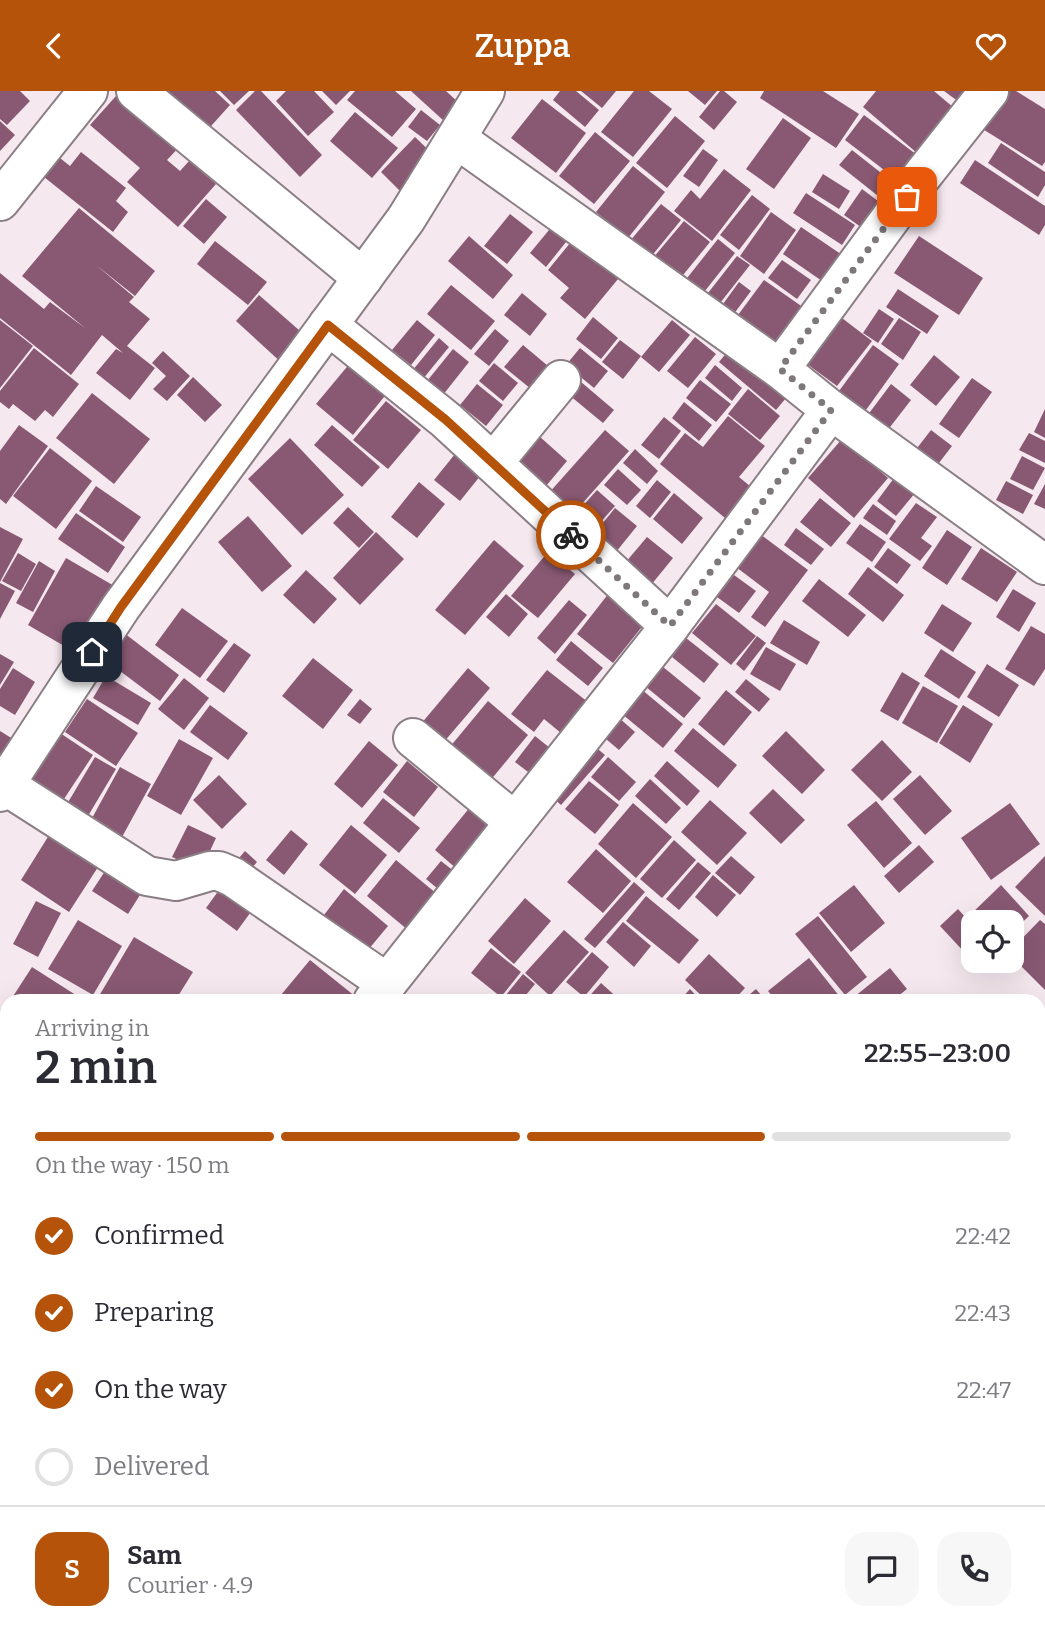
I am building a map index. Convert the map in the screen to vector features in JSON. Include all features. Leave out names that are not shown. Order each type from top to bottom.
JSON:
[{"type":"street","points":[[0,201],[88,91]]},
{"type":"street","points":[[136,91],[363,278]]},
{"type":"street","points":[[485,91],[406,219],[121,607],[2,787],[147,876],[176,881],[219,871],[233,877],[380,992],[670,626],[831,410]]},
{"type":"street","points":[[780,369],[918,181],[989,91]]},
{"type":"street","points":[[457,139],[780,369],[831,410],[1045,565]]},
{"type":"street","points":[[328,325],[446,420],[670,626]]},
{"type":"street","points":[[493,463],[561,380]]},
{"type":"street","points":[[413,738],[515,822]]},
{"type":"building","points":[[0,91],[20,91],[30,101],[7,125],[0,119]]},
{"type":"building","points":[[156,91],[215,91],[230,105],[203,135]]},
{"type":"building","points":[[220,91],[249,91],[234,105]]},
{"type":"building","points":[[255,91],[261,91],[322,155],[300,177],[236,110]]},
{"type":"building","points":[[286,91],[314,91],[334,112],[308,136],[276,101]]},
{"type":"building","points":[[322,91],[350,91],[336,105]]},
{"type":"building","points":[[355,91],[395,91],[416,109],[392,137],[347,100]]},
{"type":"building","points":[[411,91],[446,91],[460,104],[444,121]]},
{"type":"building","points":[[560,91],[576,91],[599,110],[585,127],[553,100]]},
{"type":"building","points":[[581,91],[616,91],[602,108]]},
{"type":"building","points":[[634,91],[649,91],[672,109],[633,157],[601,132]]},
{"type":"building","points":[[688,91],[717,91],[705,105]]},
{"type":"building","points":[[720,91],[724,91],[737,102],[714,130],[699,117]]},
{"type":"building","points":[[764,91],[823,91],[859,114],[836,148],[760,98]]},
{"type":"building","points":[[876,91],[934,91],[954,108],[917,153],[863,107]]},
{"type":"building","points":[[944,91],[968,91],[959,102]]},
{"type":"building","points":[[1003,91],[1016,91],[1045,109],[1045,162],[1042,166],[981,128]]},
{"type":"building","points":[[116,96],[130,109],[185,141],[167,160],[180,171],[189,161],[216,184],[178,227],[127,182],[140,168],[90,125]]},
{"type":"building","points":[[542,99],[586,133],[556,173],[511,138]]},
{"type":"building","points":[[421,110],[440,125],[427,141],[408,127]]},
{"type":"building","points":[[355,112],[398,148],[372,178],[330,141]]},
{"type":"building","points":[[864,115],[925,161],[905,186],[845,140]]},
{"type":"building","points":[[675,116],[705,141],[667,188],[636,163]]},
{"type":"building","points":[[783,118],[811,138],[774,189],[746,169]]},
{"type":"building","points":[[0,121],[15,135],[0,151]]},
{"type":"building","points":[[595,132],[630,161],[594,204],[559,176]]},
{"type":"building","points":[[415,137],[441,162],[407,198],[381,172]]},
{"type":"building","points":[[1001,143],[1045,172],[1045,185],[1038,197],[988,163]]},
{"type":"building","points":[[703,149],[718,160],[699,187],[683,176]]},
{"type":"building","points":[[852,150],[904,191],[892,207],[839,165]]},
{"type":"building","points":[[81,152],[126,188],[116,201],[128,212],[113,232],[39,173],[55,154],[70,166]]},
{"type":"building","points":[[975,160],[1045,206],[1045,225],[1039,235],[960,183]]},
{"type":"building","points":[[633,166],[665,192],[628,238],[596,212]]},
{"type":"building","points":[[724,169],[751,190],[712,241],[674,211],[691,190],[700,199]]},
{"type":"building","points":[[823,174],[850,191],[839,209],[812,192]]},
{"type":"building","points":[[862,189],[890,210],[872,235],[844,215]]},
{"type":"building","points":[[806,193],[855,225],[842,245],[793,213]]},
{"type":"building","points":[[752,195],[770,209],[739,250],[720,235]]},
{"type":"building","points":[[206,199],[227,217],[204,244],[183,226]]},
{"type":"building","points":[[661,204],[681,220],[650,258],[630,241]]},
{"type":"building","points":[[79,208],[155,271],[135,296],[96,265],[134,297],[129,302],[150,319],[127,346],[155,368],[130,400],[96,373],[116,349],[123,353],[102,335],[71,375],[0,318],[0,273],[44,309],[50,302],[85,328],[22,276]]},
{"type":"building","points":[[771,212],[796,230],[764,274],[740,256]]},
{"type":"building","points":[[510,214],[533,232],[507,264],[484,246]]},
{"type":"building","points":[[684,221],[710,242],[679,280],[653,258]]},
{"type":"building","points":[[554,224],[570,237],[546,267],[530,253]]},
{"type":"building","points":[[801,227],[854,263],[835,290],[783,254]]},
{"type":"building","points":[[469,236],[513,275],[493,299],[448,261]]},
{"type":"building","points":[[919,236],[983,278],[959,315],[894,273]]},
{"type":"building","points":[[575,237],[623,273],[585,319],[560,298],[569,288],[548,270]]},
{"type":"building","points":[[718,239],[735,253],[697,301],[680,287]]},
{"type":"building","points":[[215,241],[267,282],[248,305],[197,264]]},
{"type":"building","points":[[737,256],[750,265],[713,312],[701,302]]},
{"type":"building","points":[[782,260],[811,280],[797,299],[768,278]]},
{"type":"building","points":[[764,280],[807,310],[782,346],[738,315]]},
{"type":"building","points":[[739,282],[751,291],[727,323],[715,315]]},
{"type":"building","points":[[451,285],[495,321],[471,350],[427,314]]},
{"type":"building","points":[[898,289],[939,316],[927,334],[886,307]]},
{"type":"building","points":[[522,293],[547,314],[530,336],[504,315]]},
{"type":"building","points":[[259,295],[308,338],[284,365],[236,321]]},
{"type":"building","points":[[879,309],[894,319],[878,343],[863,333]]},
{"type":"building","points":[[838,315],[872,341],[837,386],[803,361]]},
{"type":"building","points":[[593,317],[618,338],[601,359],[576,339]]},
{"type":"building","points":[[899,318],[921,332],[903,360],[881,344]]},
{"type":"building","points":[[0,320],[33,346],[0,388]]},
{"type":"building","points":[[417,320],[435,335],[411,365],[392,350]]},
{"type":"building","points":[[672,320],[690,335],[659,372],[641,357]]},
{"type":"building","points":[[495,329],[509,341],[489,366],[474,354]]},
{"type":"building","points":[[695,337],[716,354],[688,388],[667,371]]},
{"type":"building","points":[[439,338],[449,347],[418,385],[408,376]]},
{"type":"building","points":[[620,340],[641,356],[623,379],[602,362]]},
{"type":"building","points":[[523,345],[554,371],[536,393],[504,367]]},
{"type":"building","points":[[733,345],[791,392],[776,410],[719,362]]},
{"type":"building","points":[[873,345],[899,364],[866,410],[839,391]]},
{"type":"building","points":[[34,348],[79,384],[53,417],[45,410],[35,421],[13,404],[9,409],[0,402],[0,391]]},
{"type":"building","points":[[580,348],[608,371],[594,388],[566,365]]},
{"type":"building","points":[[453,349],[469,362],[439,400],[423,386]]},
{"type":"building","points":[[163,351],[190,376],[167,401],[153,389],[166,376],[152,363]]},
{"type":"building","points":[[934,355],[960,377],[936,406],[910,385]]},
{"type":"building","points":[[356,356],[393,386],[353,435],[316,404]]},
{"type":"building","points":[[494,363],[518,383],[503,401],[479,381]]},
{"type":"building","points":[[715,365],[742,388],[732,401],[705,378]]},
{"type":"building","points":[[574,376],[614,410],[603,423],[563,390]]},
{"type":"building","points":[[193,377],[222,405],[205,422],[177,395]]},
{"type":"building","points":[[972,378],[992,392],[959,438],[939,424]]},
{"type":"building","points":[[700,380],[731,404],[716,422],[686,398]]},
{"type":"building","points":[[477,384],[503,405],[486,426],[460,405]]},
{"type":"building","points":[[891,384],[911,400],[887,431],[867,416]]},
{"type":"building","points":[[748,389],[780,416],[760,440],[728,414]]},
{"type":"building","points":[[92,393],[150,439],[114,484],[56,438]]},
{"type":"building","points":[[386,401],[421,430],[388,469],[353,440]]},
{"type":"building","points":[[684,402],[712,425],[699,441],[672,418]]},
{"type":"building","points":[[1045,409],[1045,438],[1034,432]]},
{"type":"building","points":[[728,416],[765,446],[739,477],[751,487],[725,518],[660,464],[685,433],[703,447]]},
{"type":"building","points":[[664,417],[681,431],[659,459],[641,445]]},
{"type":"building","points":[[19,425],[48,446],[6,504],[0,499],[0,451]]},
{"type":"building","points":[[332,425],[380,467],[362,487],[314,445]]},
{"type":"building","points":[[605,430],[629,451],[572,515],[548,494]]},
{"type":"building","points":[[931,430],[952,446],[932,472],[911,456]]},
{"type":"building","points":[[1029,433],[1045,441],[1045,463],[1019,450]]},
{"type":"building","points":[[539,436],[567,461],[546,486],[517,461]]},
{"type":"building","points":[[290,438],[344,495],[302,535],[248,479]]},
{"type":"building","points":[[842,439],[888,478],[854,518],[808,478]]},
{"type":"building","points":[[50,448],[92,481],[56,529],[13,496]]},
{"type":"building","points":[[635,449],[658,471],[647,484],[623,463]]},
{"type":"building","points":[[455,454],[481,475],[460,501],[434,480]]},
{"type":"building","points":[[1022,456],[1045,468],[1033,490],[1010,479]]},
{"type":"building","points":[[618,469],[641,490],[627,505],[604,485]]},
{"type":"building","points":[[894,478],[915,493],[896,516],[877,501]]},
{"type":"building","points":[[657,480],[671,492],[650,518],[636,506]]},
{"type":"building","points":[[1006,481],[1033,495],[1023,514],[996,500]]},
{"type":"building","points":[[419,482],[445,504],[417,538],[391,517]]},
{"type":"building","points":[[1045,484],[1045,509],[1034,504]]},
{"type":"building","points":[[96,486],[141,517],[123,542],[79,511]]},
{"type":"building","points":[[597,490],[615,506],[598,525],[580,509]]},
{"type":"building","points":[[674,493],[703,518],[682,544],[653,519]]},
{"type":"building","points":[[820,498],[851,523],[831,547],[800,522]]},
{"type":"building","points":[[916,503],[937,517],[921,538],[932,546],[920,561],[889,539]]},
{"type":"building","points":[[873,504],[896,521],[887,535],[863,518]]},
{"type":"building","points":[[348,507],[374,532],[359,548],[333,523]]},
{"type":"building","points":[[615,508],[637,526],[616,552],[594,534]]},
{"type":"building","points":[[76,513],[125,547],[108,573],[58,539]]},
{"type":"building","points":[[248,516],[292,566],[262,592],[218,542]]},
{"type":"building","points":[[860,524],[886,542],[872,562],[846,543]]},
{"type":"building","points":[[0,527],[23,539],[0,582]]},
{"type":"building","points":[[796,528],[824,549],[811,565],[784,545]]},
{"type":"building","points":[[947,530],[972,547],[947,585],[922,568]]},
{"type":"building","points":[[376,532],[404,559],[360,605],[333,578]]},
{"type":"building","points":[[760,534],[808,570],[765,627],[751,617],[769,592],[736,567]]},
{"type":"building","points":[[647,537],[673,558],[651,585],[625,563]]},
{"type":"building","points":[[494,540],[524,566],[465,635],[435,610]]},
{"type":"building","points":[[888,548],[911,565],[897,584],[874,567]]},
{"type":"building","points":[[981,548],[1017,572],[997,602],[961,579]]},
{"type":"building","points":[[548,552],[575,574],[538,618],[511,596]]},
{"type":"building","points":[[18,553],[36,564],[21,591],[2,581]]},
{"type":"building","points":[[66,558],[116,587],[78,654],[28,625]]},
{"type":"building","points":[[39,561],[55,571],[33,612],[16,603]]},
{"type":"building","points":[[868,567],[904,595],[883,622],[848,594]]},
{"type":"building","points":[[306,570],[337,599],[314,624],[283,595]]},
{"type":"building","points":[[734,575],[756,591],[739,613],[717,597]]},
{"type":"building","points":[[819,579],[866,615],[848,637],[802,601]]},
{"type":"building","points":[[0,583],[15,591],[0,619]]},
{"type":"building","points":[[1013,589],[1036,603],[1019,632],[996,617]]},
{"type":"building","points":[[609,593],[645,623],[613,663],[577,634]]},
{"type":"building","points":[[506,594],[528,614],[509,637],[486,617]]},
{"type":"building","points":[[569,600],[587,615],[555,654],[537,638]]},
{"type":"building","points":[[716,604],[756,636],[731,665],[692,633]]},
{"type":"building","points":[[942,604],[972,623],[953,652],[924,633]]},
{"type":"building","points":[[182,608],[228,641],[200,678],[155,645]]},
{"type":"building","points":[[784,620],[820,642],[807,665],[770,643]]},
{"type":"building","points":[[1031,626],[1045,634],[1045,669],[1034,686],[1005,669]]},
{"type":"building","points":[[124,633],[179,675],[160,701],[104,659]]},
{"type":"building","points":[[757,636],[766,643],[744,671],[736,664]]},
{"type":"building","points":[[686,638],[719,664],[704,683],[672,657]]},
{"type":"building","points":[[571,641],[603,668],[588,686],[556,660]]},
{"type":"building","points":[[234,643],[251,655],[224,693],[206,680]]},
{"type":"building","points":[[766,647],[796,664],[780,691],[750,674]]},
{"type":"building","points":[[941,649],[976,672],[959,699],[924,676]]},
{"type":"building","points":[[0,654],[14,662],[0,685]]},
{"type":"building","points":[[313,658],[353,690],[323,729],[282,696]]},
{"type":"building","points":[[657,662],[701,698],[684,718],[640,682]]},
{"type":"building","points":[[987,664],[1019,685],[999,717],[967,697]]},
{"type":"building","points":[[13,668],[35,682],[15,715],[0,706],[0,689]]},
{"type":"building","points":[[468,668],[490,688],[437,750],[415,731]]},
{"type":"building","points":[[547,670],[593,706],[567,738],[544,719],[534,732],[511,714]]},
{"type":"building","points":[[902,672],[920,683],[898,721],[880,711]]},
{"type":"building","points":[[106,676],[151,703],[138,725],[93,698]]},
{"type":"building","points":[[184,678],[209,698],[184,730],[158,709]]},
{"type":"building","points":[[746,679],[770,699],[759,712],[735,692]]},
{"type":"building","points":[[635,684],[683,724],[663,748],[616,709]]},
{"type":"building","points":[[923,686],[958,706],[937,743],[902,723]]},
{"type":"building","points":[[726,690],[752,712],[724,746],[698,724]]},
{"type":"building","points":[[87,699],[138,733],[116,766],[65,732]]},
{"type":"building","points":[[360,699],[372,709],[360,724],[347,715]]},
{"type":"building","points":[[488,701],[528,735],[484,788],[444,754]]},
{"type":"building","points":[[210,705],[248,733],[228,760],[190,732]]},
{"type":"building","points":[[963,705],[993,724],[970,763],[939,743]]},
{"type":"building","points":[[609,709],[635,732],[619,750],[593,728]]},
{"type":"building","points":[[693,728],[737,765],[718,788],[674,751]]},
{"type":"building","points":[[0,731],[21,744],[0,772]]},
{"type":"building","points":[[57,731],[93,755],[62,802],[26,777]]},
{"type":"building","points":[[786,731],[825,770],[802,794],[762,756]]},
{"type":"building","points":[[535,736],[560,756],[540,781],[515,762]]},
{"type":"building","points":[[179,739],[213,758],[181,815],[147,796]]},
{"type":"building","points":[[882,740],[912,772],[882,801],[851,770]]},
{"type":"building","points":[[369,741],[398,765],[362,808],[334,784]]},
{"type":"building","points":[[593,745],[605,755],[561,805],[549,794]]},
{"type":"building","points":[[95,757],[116,769],[88,816],[67,804]]},
{"type":"building","points":[[608,757],[636,782],[619,801],[591,777]]},
{"type":"building","points":[[407,761],[438,787],[414,817],[383,792]]},
{"type":"building","points":[[667,761],[700,791],[687,806],[654,776]]},
{"type":"building","points":[[120,767],[151,784],[122,837],[91,820]]},
{"type":"building","points":[[219,775],[247,804],[222,829],[193,800]]},
{"type":"building","points":[[920,775],[952,811],[925,835],[893,799]]},
{"type":"building","points":[[650,779],[681,808],[666,824],[635,796]]},
{"type":"building","points":[[589,781],[619,805],[595,834],[565,809]]},
{"type":"building","points":[[773,789],[805,820],[781,844],[749,813]]},
{"type":"building","points":[[383,798],[420,828],[399,853],[363,823]]},
{"type":"building","points":[[710,800],[747,833],[717,865],[681,832]]},
{"type":"building","points":[[876,801],[912,843],[884,868],[847,825]]},
{"type":"building","points":[[633,803],[672,837],[636,878],[598,844]]},
{"type":"building","points":[[1010,803],[1040,844],[991,880],[961,838]]},
{"type":"building","points":[[471,806],[495,825],[458,870],[435,850]]},
{"type":"building","points":[[188,825],[216,838],[201,870],[172,857]]},
{"type":"building","points":[[351,825],[387,855],[355,894],[319,865]]},
{"type":"building","points":[[291,830],[308,844],[284,875],[266,860]]},
{"type":"building","points":[[51,832],[100,864],[69,912],[21,880]]},
{"type":"building","points":[[674,840],[696,860],[662,898],[640,879]]},
{"type":"building","points":[[919,845],[934,862],[899,893],[884,876]]},
{"type":"building","points":[[596,849],[631,881],[603,913],[567,882]]},
{"type":"building","points":[[245,851],[257,862],[245,876],[232,866]]},
{"type":"building","points":[[731,856],[755,877],[740,895],[715,873]]},
{"type":"building","points":[[1045,856],[1045,916],[1015,887]]},
{"type":"building","points":[[396,860],[437,894],[408,930],[367,896]]},
{"type":"building","points":[[441,861],[464,879],[449,898],[426,879]]},
{"type":"building","points":[[698,862],[711,873],[679,910],[666,899]]},
{"type":"building","points":[[109,865],[145,887],[128,914],[92,891]]},
{"type":"building","points":[[713,875],[736,895],[717,917],[695,897]]},
{"type":"building","points":[[634,882],[645,892],[595,948],[584,939]]},
{"type":"building","points":[[854,885],[885,923],[851,952],[819,913]]},
{"type":"building","points":[[1001,885],[1024,910],[975,910]]},
{"type":"building","points":[[222,886],[253,909],[237,931],[206,908]]},
{"type":"building","points":[[344,889],[388,926],[368,950],[324,915]]},
{"type":"building","points":[[646,896],[699,940],[679,964],[626,921]]},
{"type":"building","points":[[525,898],[551,921],[514,964],[488,941]]},
{"type":"building","points":[[36,901],[61,913],[38,957],[13,944]]},
{"type":"building","points":[[958,909],[961,912],[961,949],[940,926]]},
{"type":"building","points":[[818,916],[867,977],[844,994],[795,934]]},
{"type":"building","points":[[78,920],[122,946],[94,994],[48,969]]},
{"type":"building","points":[[1040,920],[1045,924],[1045,990],[1024,969],[1024,937]]},
{"type":"building","points":[[623,922],[651,946],[634,967],[606,942]]},
{"type":"building","points":[[564,930],[589,952],[552,994],[548,994],[525,973]]},
{"type":"building","points":[[134,937],[193,972],[179,994],[100,994]]},
{"type":"building","points":[[491,948],[521,972],[503,994],[497,994],[471,973]]},
{"type":"building","points":[[592,952],[609,967],[586,994],[580,994],[566,982]]},
{"type":"building","points":[[709,954],[745,988],[739,994],[700,994],[685,980]]},
{"type":"building","points":[[809,958],[838,994],[770,994],[768,991]]},
{"type":"building","points":[[310,960],[352,994],[282,994]]},
{"type":"building","points":[[32,967],[74,994],[15,994]]},
{"type":"building","points":[[890,968],[907,989],[901,994],[858,994]]},
{"type":"building","points":[[523,974],[535,984],[527,994],[507,994]]},
{"type":"building","points":[[601,983],[613,994],[591,994]]},
{"type":"way so far","points":[[571,535],[670,626],[831,410],[780,369],[907,197]]},
{"type":"route","points":[[92,652],[121,607],[328,325],[446,420],[571,535]]}]
